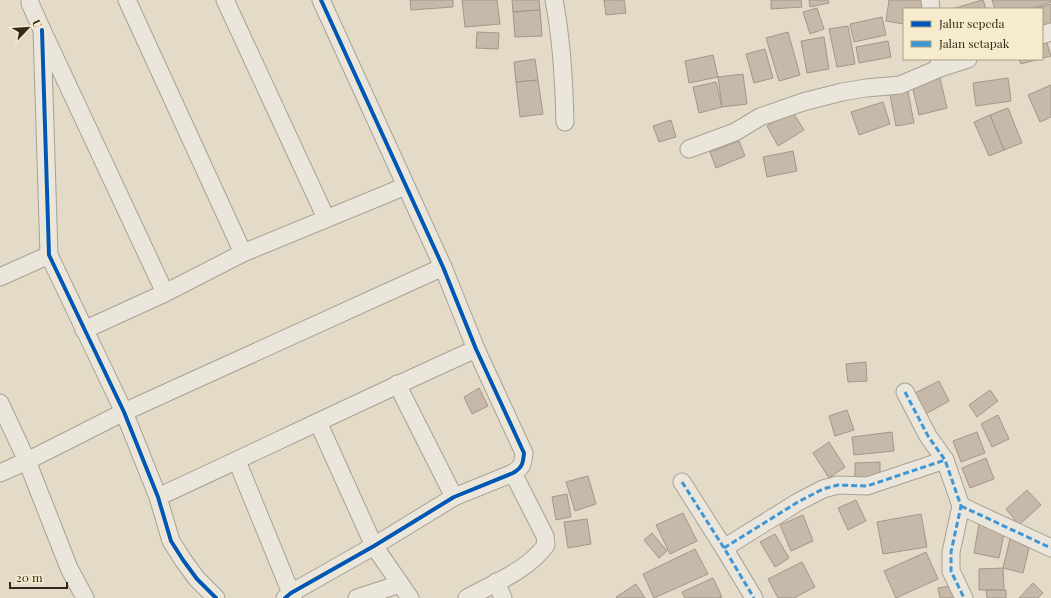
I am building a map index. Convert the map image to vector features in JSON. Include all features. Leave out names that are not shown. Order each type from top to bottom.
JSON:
[{"type":"street","points":[[30,0],[42,30],[165,293]]},
{"type":"street","points":[[127,0],[243,253]]},
{"type":"street","points":[[225,0],[326,218]]},
{"type":"street","points":[[237,461],[290,596],[454,496],[513,473],[519,469],[523,462],[524,453],[476,349],[443,266],[321,0]]},
{"type":"street","points":[[554,0],[564,69],[565,122]]},
{"type":"street","points":[[42,30],[49,255],[124,412],[158,497],[171,541],[197,579],[216,598]]},
{"type":"street","points":[[689,149],[735,132],[760,117],[803,102],[842,92],[900,84],[939,64],[962,60]]},
{"type":"street","points":[[84,330],[165,293],[243,253],[406,186]]},
{"type":"street","points":[[0,277],[49,255]]},
{"type":"street","points":[[0,473],[124,412],[443,266]]},
{"type":"street","points":[[158,497],[237,461],[397,384],[476,349]]},
{"type":"street","points":[[397,384],[454,496]]},
{"type":"street","points":[[905,392],[928,436],[945,460],[961,506],[951,552],[951,570],[964,598]]},
{"type":"street","points":[[0,403],[27,461],[69,568],[85,598]]},
{"type":"street","points":[[318,422],[374,546],[410,598]]},
{"type":"street","points":[[724,548],[798,502],[823,489],[838,485],[867,486],[945,460]]},
{"type":"street","points":[[467,598],[521,569],[546,545],[545,536],[513,473]]},
{"type":"street","points":[[682,482],[754,598]]},
{"type":"street","points":[[961,506],[1051,548]]},
{"type":"street","points":[[496,582],[503,598]]},
{"type":"street","points":[[357,598],[400,584]]},
{"type":"building","points":[[410,0],[453,0],[453,7],[411,10]]},
{"type":"building","points":[[462,0],[497,0],[500,24],[465,27]]},
{"type":"building","points":[[512,0],[539,0],[540,10],[513,12]]},
{"type":"building","points":[[604,0],[624,0],[626,13],[606,15]]},
{"type":"building","points":[[771,0],[801,0],[802,7],[771,9]]},
{"type":"building","points":[[809,0],[828,0],[829,3],[810,7]]},
{"type":"building","points":[[889,0],[923,0],[922,8],[903,8],[903,24],[886,21]]},
{"type":"building","points":[[982,0],[986,8],[955,8]]},
{"type":"building","points":[[992,0],[1051,0],[1051,2],[1034,8],[995,8]]},
{"type":"building","points":[[1051,4],[1051,26],[1043,29],[1043,8],[1037,8]]},
{"type":"building","points":[[817,8],[824,29],[810,34],[803,12]]},
{"type":"building","points":[[540,10],[542,36],[515,37],[513,12]]},
{"type":"building","points":[[882,17],[886,35],[854,42],[850,24]]},
{"type":"building","points":[[848,26],[855,64],[837,67],[829,29]]},
{"type":"building","points":[[477,32],[499,33],[498,49],[476,48]]},
{"type":"building","points":[[788,32],[800,75],[779,81],[766,38]]},
{"type":"building","points":[[824,37],[829,69],[807,73],[801,41]]},
{"type":"building","points":[[1046,40],[1051,56],[1043,58],[1043,41]]},
{"type":"building","points":[[888,41],[891,57],[859,63],[856,47]]},
{"type":"building","points":[[765,49],[773,78],[754,83],[746,54]]},
{"type":"building","points":[[713,55],[718,77],[689,83],[685,61]]},
{"type":"building","points":[[535,59],[538,80],[516,82],[514,62]]},
{"type":"building","points":[[1019,60],[1035,60],[1021,64]]},
{"type":"building","points":[[743,74],[747,104],[722,107],[718,77]]},
{"type":"building","points":[[940,78],[947,108],[919,115],[912,85]]},
{"type":"building","points":[[1008,78],[1011,101],[976,106],[973,83]]},
{"type":"building","points":[[538,80],[543,114],[520,117],[516,82]]},
{"type":"building","points":[[716,82],[722,107],[699,113],[693,87]]},
{"type":"building","points":[[1051,85],[1051,117],[1040,122],[1028,95]]},
{"type":"building","points":[[908,92],[914,123],[896,126],[890,95]]},
{"type":"building","points":[[883,102],[890,124],[859,135],[851,112]]},
{"type":"building","points":[[1008,108],[1022,143],[1004,150],[990,115]]},
{"type":"building","points":[[792,111],[804,130],[778,146],[767,126]]},
{"type":"building","points":[[990,115],[1004,150],[989,156],[974,122]]},
{"type":"building","points":[[671,120],[676,137],[659,142],[653,126]]},
{"type":"building","points":[[739,141],[745,156],[716,168],[710,152]]},
{"type":"building","points":[[793,151],[797,171],[767,177],[763,157]]},
{"type":"building","points":[[866,362],[867,381],[848,382],[846,364]]},
{"type":"building","points":[[939,381],[949,401],[924,415],[913,394]]},
{"type":"building","points":[[479,388],[488,406],[472,414],[464,397]]},
{"type":"building","points":[[990,390],[998,401],[977,417],[969,405]]},
{"type":"building","points":[[847,410],[854,430],[835,436],[829,416]]},
{"type":"building","points":[[998,415],[1009,439],[992,447],[981,424]]},
{"type":"building","points":[[892,432],[894,451],[854,455],[852,437]]},
{"type":"building","points":[[977,432],[985,453],[961,462],[953,441]]},
{"type":"building","points":[[829,442],[845,467],[829,478],[813,453]]},
{"type":"building","points":[[986,458],[994,479],[970,488],[962,468]]},
{"type":"building","points":[[880,462],[880,482],[855,482],[855,463]]},
{"type":"building","points":[[588,476],[596,504],[575,511],[566,482]]},
{"type":"building","points":[[1027,490],[1041,505],[1019,525],[1006,509]]},
{"type":"building","points":[[567,494],[571,517],[556,520],[552,497]]},
{"type":"building","points":[[856,500],[866,521],[848,530],[838,508]]},
{"type":"building","points":[[683,513],[697,541],[670,554],[656,525]]},
{"type":"building","points":[[921,514],[927,547],[883,554],[877,522]]},
{"type":"building","points":[[803,515],[813,541],[791,551],[780,525]]},
{"type":"building","points":[[587,519],[591,544],[568,548],[564,522]]},
{"type":"building","points":[[979,524],[1005,529],[999,558],[974,553]]},
{"type":"building","points":[[652,533],[667,551],[659,558],[644,540]]},
{"type":"building","points":[[775,534],[789,558],[775,567],[760,542]]},
{"type":"building","points":[[1011,535],[1031,540],[1023,573],[1003,568]]},
{"type":"building","points":[[695,549],[708,574],[654,598],[643,574]]},
{"type":"building","points":[[926,552],[938,579],[896,598],[884,571]]},
{"type":"building","points":[[802,562],[815,587],[794,598],[778,598],[768,579]]},
{"type":"building","points":[[1003,568],[1004,590],[979,590],[979,569]]},
{"type":"building","points":[[713,578],[722,597],[685,598],[682,592]]},
{"type":"building","points":[[1033,583],[1043,593],[1038,598],[1019,598]]},
{"type":"building","points":[[636,584],[645,598],[616,597]]},
{"type":"building","points":[[955,585],[957,598],[940,598],[938,588]]},
{"type":"building","points":[[986,590],[1006,590],[1006,598],[987,598]]},
{"type":"marked path","points":[[905,392],[928,436],[945,460],[961,506],[951,552],[951,571],[964,598]]},
{"type":"marked path","points":[[724,548],[798,502],[823,489],[838,485],[867,486],[945,460]]},
{"type":"marked path","points":[[682,482],[754,598]]},
{"type":"marked path","points":[[961,506],[1051,548]]},
{"type":"cycle path","points":[[285,598],[291,593],[374,546],[454,497],[513,473],[519,469],[522,464],[524,453],[476,349],[443,267],[321,0]]},
{"type":"cycle path","points":[[42,30],[49,255],[124,412],[158,497],[171,541],[197,579],[216,598]]}]
